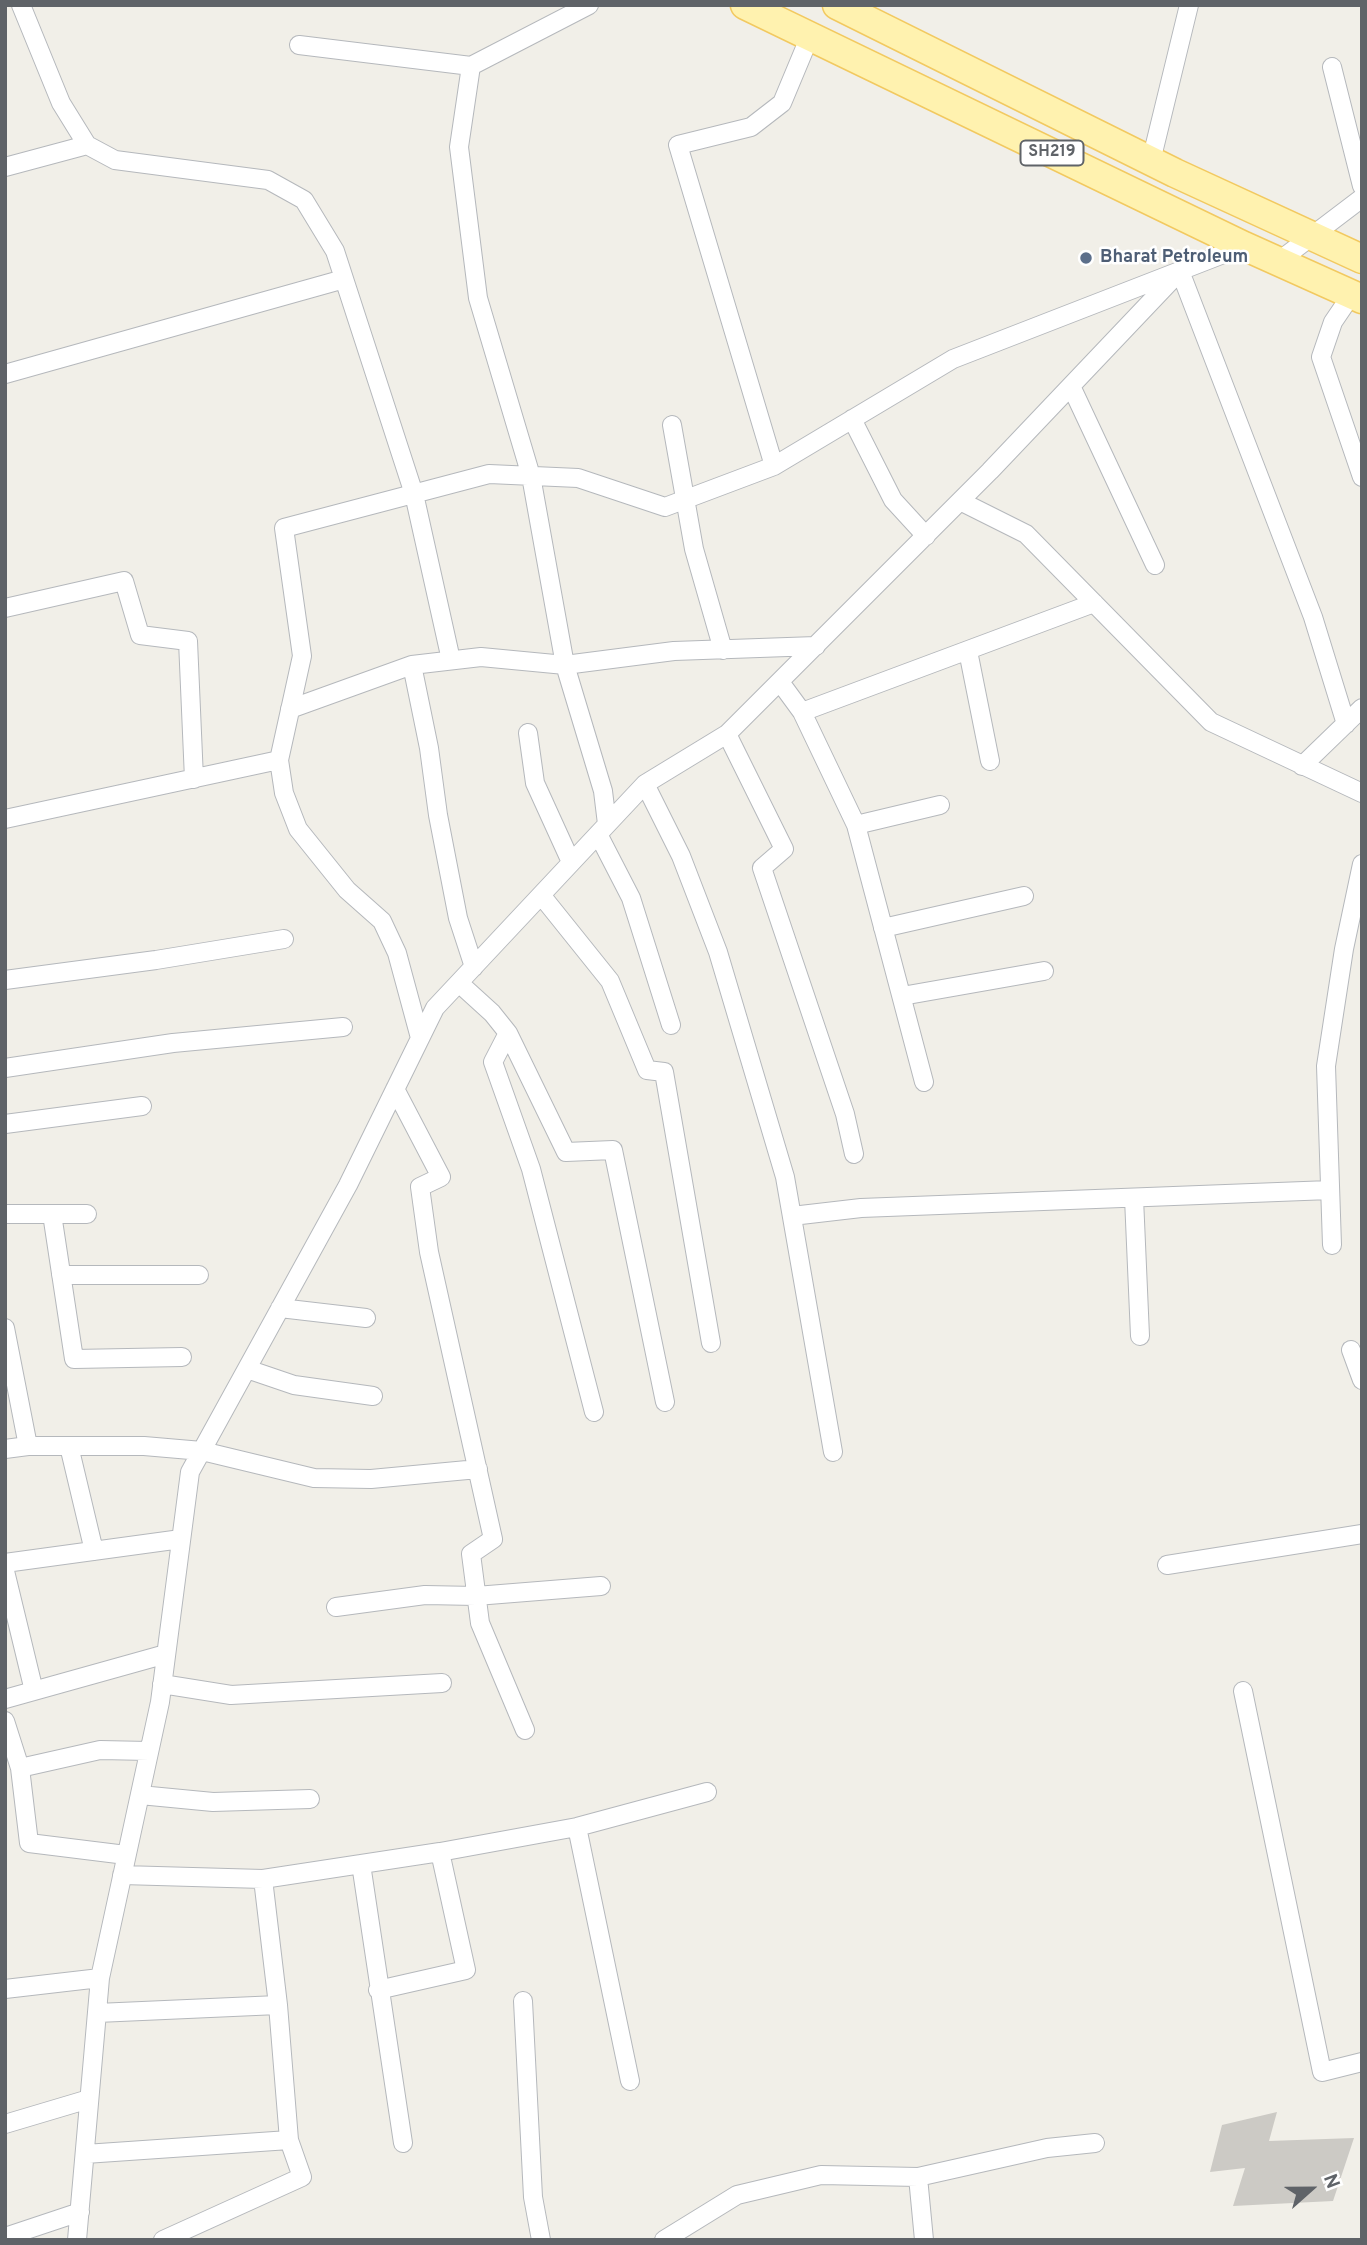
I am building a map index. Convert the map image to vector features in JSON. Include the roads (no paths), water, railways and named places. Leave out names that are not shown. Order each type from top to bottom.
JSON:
[{"type":"main road","name":"SH219","points":[[745,5],[1244,246],[1357,296]]},
{"type":"main road","name":"SH219","points":[[836,5],[1151,161],[1362,259]]},
{"type":"street","points":[[21,5],[61,103],[87,145],[115,160],[268,180],[303,200],[335,251],[414,494],[452,660]]},
{"type":"street","points":[[299,45],[471,66],[589,5]]},
{"type":"street","points":[[1151,161],[1189,5]]},
{"type":"street","points":[[774,466],[678,145],[751,127],[782,103],[810,36]]},
{"type":"street","points":[[471,66],[459,147],[478,298],[531,476],[565,666],[603,791],[602,829],[631,898],[671,1025]]},
{"type":"street","points":[[1332,67],[1362,186]]},
{"type":"street","points":[[5,167],[87,145]]},
{"type":"street","points":[[1279,261],[1362,198]]},
{"type":"street","points":[[420,1038],[397,953],[382,921],[347,890],[298,829],[284,793],[279,760],[302,656],[284,528],[489,474],[578,478],[665,508],[774,466],[953,359],[1244,246]]},
{"type":"street","points":[[77,2240],[100,1978],[162,1684],[190,1472],[348,1185],[435,1008],[645,784],[727,734],[926,536],[1180,271]]},
{"type":"street","points":[[1180,271],[1313,617],[1346,724]]},
{"type":"street","points":[[5,374],[344,279]]},
{"type":"street","points":[[1357,296],[1332,321],[1321,357],[1362,477]]},
{"type":"street","points":[[1071,386],[1155,565]]},
{"type":"street","points":[[852,419],[893,500],[926,536]]},
{"type":"street","points":[[672,425],[694,549],[723,650]]},
{"type":"street","points":[[960,501],[1026,534],[1211,722],[1362,793]]},
{"type":"street","points":[[5,608],[124,581],[140,635],[188,641],[194,779]]},
{"type":"street","points":[[802,712],[1094,603]]},
{"type":"street","points":[[290,709],[412,666],[452,660],[481,657],[565,666],[674,651],[817,646]]},
{"type":"street","points":[[968,651],[989,761]]},
{"type":"street","points":[[412,666],[458,918],[474,967]]},
{"type":"street","points":[[780,682],[802,712],[856,825],[924,1082]]},
{"type":"street","points":[[1302,766],[1362,708]]},
{"type":"street","points":[[528,733],[536,783],[571,862]]},
{"type":"street","points":[[727,734],[784,849],[762,868],[845,1114],[854,1154]]},
{"type":"street","points":[[5,819],[279,760]]},
{"type":"street","points":[[645,784],[681,856],[718,952],[785,1177],[833,1452]]},
{"type":"street","points":[[856,825],[940,805]]},
{"type":"street","points":[[1332,1245],[1326,1066],[1344,949],[1362,863]]},
{"type":"street","points":[[541,895],[610,981],[647,1070],[663,1072],[711,1343]]},
{"type":"street","points":[[883,928],[1024,896]]},
{"type":"street","points":[[5,979],[156,960],[284,939]]},
{"type":"street","points":[[901,996],[1044,971]]},
{"type":"street","points":[[459,983],[492,1013],[508,1033],[566,1152],[613,1150],[665,1402]]},
{"type":"street","points":[[5,1068],[173,1043],[343,1027]]},
{"type":"street","points":[[508,1033],[493,1062],[531,1170],[594,1412]]},
{"type":"street","points":[[395,1089],[441,1177],[420,1187],[429,1252],[493,1539],[471,1554],[476,1597],[480,1623],[525,1730]]},
{"type":"street","points":[[5,1124],[142,1106]]},
{"type":"street","points":[[792,1216],[862,1208],[1330,1190]]},
{"type":"street","points":[[1134,1198],[1140,1336]]},
{"type":"street","points":[[5,1214],[87,1214]]},
{"type":"street","points":[[52,1214],[74,1359],[181,1357]]},
{"type":"street","points":[[61,1275],[199,1275]]},
{"type":"street","points":[[281,1307],[366,1318]]},
{"type":"street","points":[[5,1328],[28,1446]]},
{"type":"street","points":[[1351,1350],[1362,1380]]},
{"type":"street","points":[[247,1369],[294,1385],[373,1396]]},
{"type":"street","points":[[5,1449],[28,1446],[144,1446],[202,1451],[314,1478],[371,1479],[478,1469]]},
{"type":"street","points":[[69,1446],[94,1551]]},
{"type":"street","points":[[1167,1564],[1362,1534]]},
{"type":"street","points":[[5,1563],[181,1539]]},
{"type":"street","points":[[5,1571],[34,1691]]},
{"type":"street","points":[[336,1608],[425,1595],[476,1597],[601,1586]]},
{"type":"street","points":[[5,1699],[166,1654]]},
{"type":"street","points":[[162,1684],[231,1695],[442,1683]]},
{"type":"street","points":[[1243,1691],[1322,2072],[1362,2062]]},
{"type":"street","points":[[5,1721],[20,1768],[29,1843],[127,1855]]},
{"type":"street","points":[[20,1768],[100,1750],[149,1751]]},
{"type":"street","points":[[122,1875],[264,1878],[440,1852],[577,1827],[707,1792]]},
{"type":"street","points":[[140,1795],[213,1802],[310,1799]]},
{"type":"street","points":[[577,1827],[630,2081]]},
{"type":"street","points":[[378,1990],[466,1970],[440,1852]]},
{"type":"street","points":[[361,1864],[403,2143]]},
{"type":"street","points":[[163,2240],[302,2177],[289,2140],[264,1878]]},
{"type":"street","points":[[5,1989],[100,1978]]},
{"type":"street","points":[[523,2001],[533,2197],[541,2240]]},
{"type":"street","points":[[97,2013],[278,2005]]},
{"type":"street","points":[[5,2124],[89,2099]]},
{"type":"street","points":[[85,2154],[289,2140]]},
{"type":"street","points":[[664,2240],[737,2195],[821,2175],[918,2177],[1047,2148],[1095,2143]]},
{"type":"street","points":[[918,2177],[923,2240]]},
{"type":"street","points":[[5,2237],[80,2212]]},
{"type":"place","name":"Bharat Petroleum","points":[[1086,258]]}]
